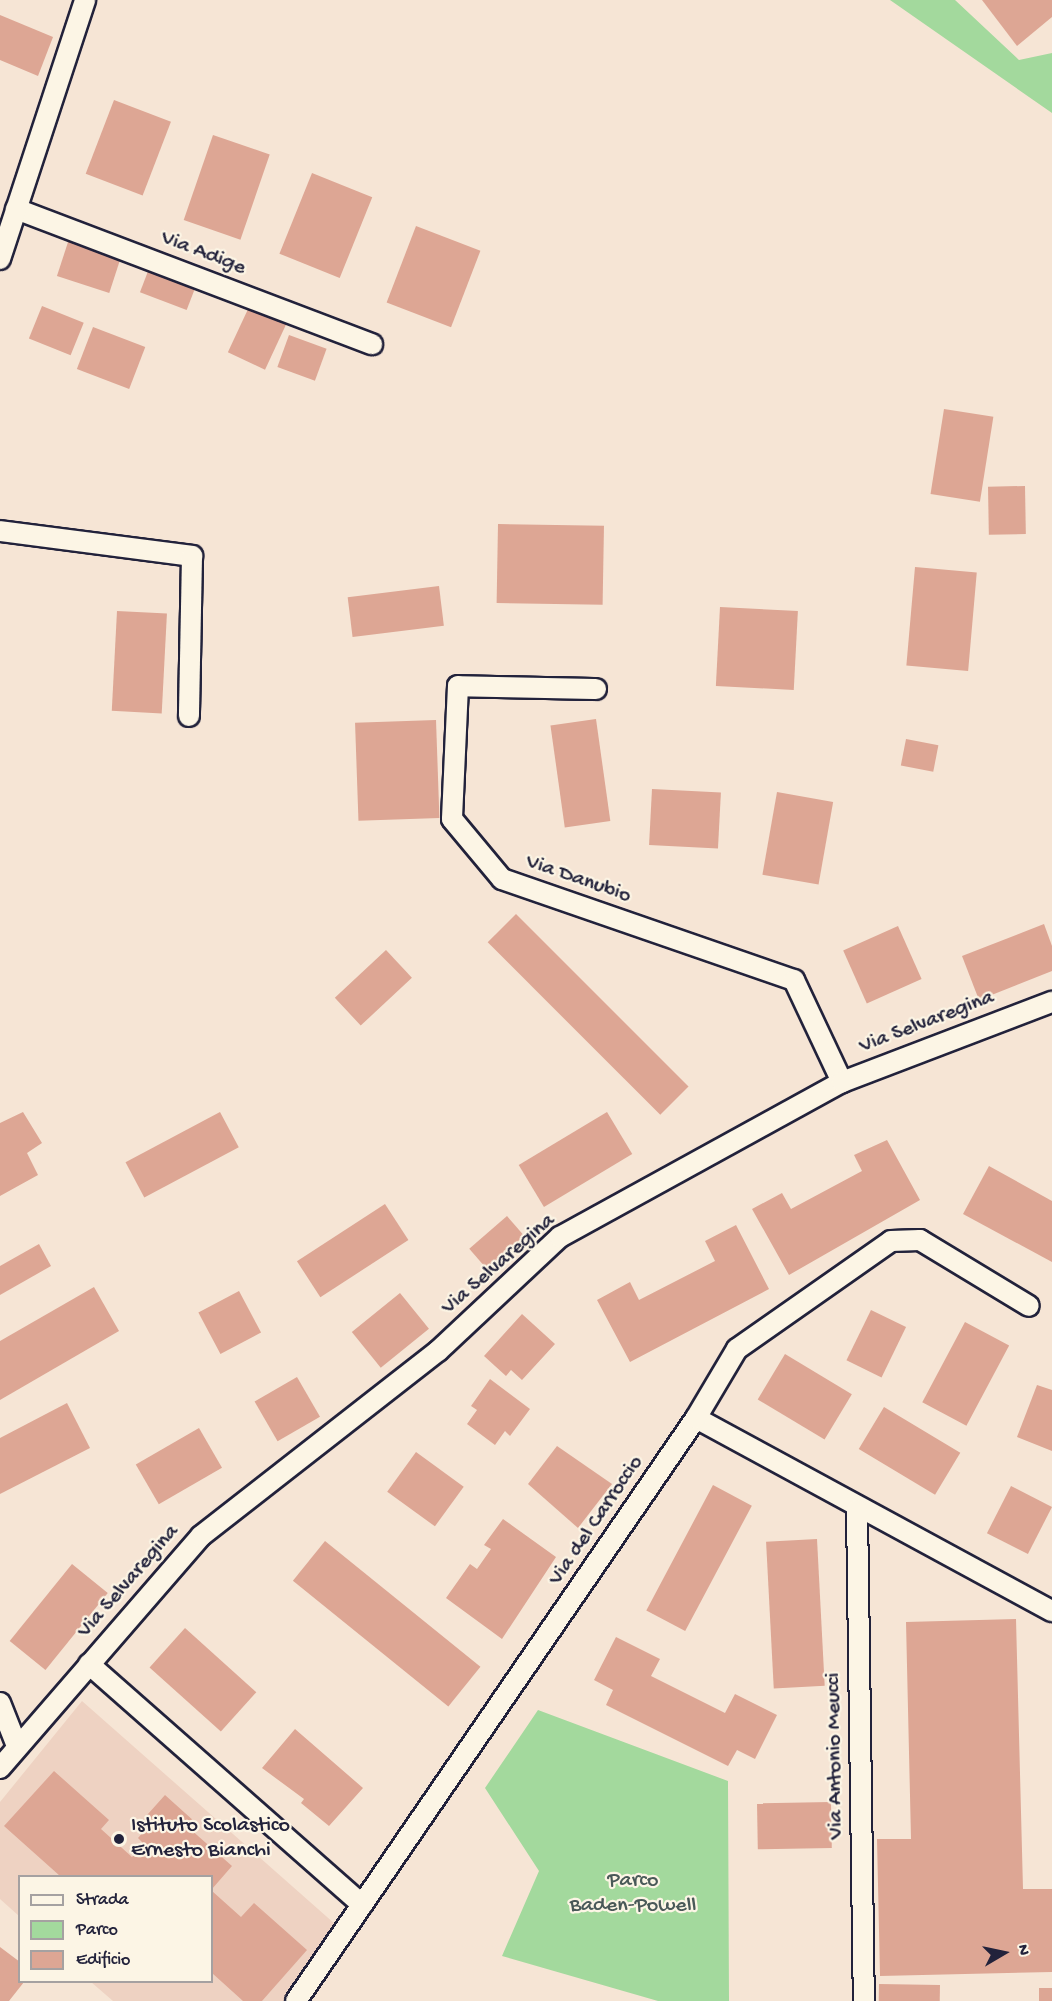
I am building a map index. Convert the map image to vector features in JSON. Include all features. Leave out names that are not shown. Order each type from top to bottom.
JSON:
[{"type":"street","points":[[0,259],[85,0]]},
{"type":"street","name":"Via Adige","points":[[16,208],[372,344]]},
{"type":"street","points":[[0,531],[192,556],[189,716]]},
{"type":"street","name":"Via Danubio","points":[[596,689],[458,686],[452,819],[502,879],[794,980],[842,1082]]},
{"type":"street","name":"Via Selvaregina","points":[[0,1768],[201,1536],[438,1351],[560,1237],[842,1082],[1052,1002]]},
{"type":"street","name":"Via del Carroccio","points":[[296,2001],[696,1418],[736,1349],[891,1241],[920,1240],[1029,1306]]},
{"type":"street","points":[[696,1418],[857,1510],[1052,1611]]},
{"type":"street","name":"Via Antonio Meucci","points":[[857,1510],[864,2001]]},
{"type":"street","name":"Via Selvaregina","points":[[89,1664],[362,1905]]},
{"type":"street","points":[[0,1703],[17,1746]]},
{"type":"shaded area","name":"Istituto Scolastico Ernesto Bianchi","points":[[82,1701],[335,1924],[284,2001],[113,2001],[92,1983],[213,1983],[213,1875],[18,1875],[18,1915],[0,1899],[0,1802]]},
{"type":"green space","points":[[890,0],[955,0],[1019,60],[1052,53],[1052,113]]},
{"type":"green space","name":"Parco Baden-Powell","points":[[538,1710],[728,1781],[729,2001],[658,2001],[502,1956],[539,1871],[485,1788]]},
{"type":"building","points":[[982,0],[1052,0],[1052,17],[1017,46]]},
{"type":"building","points":[[0,15],[53,37],[38,76],[0,60]]},
{"type":"building","points":[[114,100],[171,122],[143,196],[86,174]]},
{"type":"building","points":[[213,135],[270,155],[240,240],[184,220]]},
{"type":"building","points":[[312,173],[372,197],[340,278],[279,254]]},
{"type":"building","points":[[416,226],[480,251],[451,327],[387,303]]},
{"type":"building","points":[[69,239],[121,256],[109,293],[57,276]]},
{"type":"building","points":[[150,266],[197,284],[187,310],[140,292]]},
{"type":"building","points":[[42,306],[84,323],[71,355],[29,338]]},
{"type":"building","points":[[249,307],[286,324],[265,370],[228,352]]},
{"type":"building","points":[[93,327],[145,347],[129,389],[77,369]]},
{"type":"building","points":[[289,335],[327,349],[315,381],[277,367]]},
{"type":"building","points":[[944,409],[993,417],[980,502],[931,494]]},
{"type":"building","points":[[1025,486],[1026,534],[989,535],[988,487]]},
{"type":"building","points":[[498,524],[604,526],[603,605],[497,603]]},
{"type":"building","points":[[915,567],[977,572],[968,671],[906,666]]},
{"type":"building","points":[[439,586],[444,626],[353,637],[348,597]]},
{"type":"building","points":[[720,607],[798,611],[794,690],[716,686]]},
{"type":"building","points":[[117,611],[167,614],[162,713],[112,711]]},
{"type":"building","points":[[596,719],[610,821],[565,827],[550,725]]},
{"type":"building","points":[[436,720],[439,818],[358,821],[355,723]]},
{"type":"building","points":[[906,739],[938,745],[933,772],[901,766]]},
{"type":"building","points":[[652,789],[721,793],[718,849],[649,845]]},
{"type":"building","points":[[777,792],[833,802],[819,885],[762,875]]},
{"type":"building","points":[[516,914],[689,1087],[660,1115],[488,942]]},
{"type":"building","points":[[1044,924],[1052,946],[1052,971],[979,1000],[962,956]]},
{"type":"building","points":[[898,926],[922,979],[867,1003],[843,950]]},
{"type":"building","points":[[386,950],[412,978],[361,1026],[335,998]]},
{"type":"building","points":[[23,1112],[42,1143],[27,1153],[38,1175],[0,1196],[0,1123]]},
{"type":"building","points":[[220,1112],[239,1147],[144,1198],[126,1162]]},
{"type":"building","points":[[607,1112],[632,1154],[544,1207],[519,1165]]},
{"type":"building","points":[[887,1140],[920,1200],[789,1275],[752,1209],[782,1193],[791,1209],[862,1171],[854,1155]]},
{"type":"building","points":[[989,1166],[1052,1201],[1052,1262],[963,1214]]},
{"type":"building","points":[[385,1204],[408,1240],[320,1297],[297,1261]]},
{"type":"building","points":[[507,1216],[530,1242],[492,1275],[469,1249]]},
{"type":"building","points":[[736,1225],[769,1289],[630,1362],[597,1300],[630,1282],[639,1300],[715,1261],[705,1241]]},
{"type":"building","points":[[39,1244],[51,1266],[0,1295],[0,1266]]},
{"type":"building","points":[[94,1287],[119,1331],[0,1400],[0,1341]]},
{"type":"building","points":[[239,1291],[261,1332],[220,1354],[198,1313]]},
{"type":"building","points":[[400,1293],[429,1329],[381,1368],[352,1332]]},
{"type":"building","points":[[871,1310],[906,1327],[882,1377],[846,1360]]},
{"type":"building","points":[[522,1314],[555,1344],[522,1380],[511,1370],[506,1376],[484,1356]]},
{"type":"building","points":[[965,1322],[1009,1345],[966,1426],[922,1402]]},
{"type":"building","points":[[785,1354],[852,1394],[825,1440],[758,1399]]},
{"type":"building","points":[[297,1377],[320,1417],[278,1441],[255,1402]]},
{"type":"building","points":[[490,1379],[530,1409],[510,1436],[505,1431],[495,1445],[467,1424],[477,1410],[471,1406]]},
{"type":"building","points":[[1037,1385],[1052,1390],[1052,1451],[1017,1437]]},
{"type":"building","points":[[67,1403],[90,1448],[0,1494],[0,1438]]},
{"type":"building","points":[[884,1407],[960,1453],[935,1495],[859,1449]]},
{"type":"building","points":[[199,1428],[222,1468],[159,1504],[136,1464]]},
{"type":"building","points":[[557,1446],[612,1484],[578,1528],[528,1484]]},
{"type":"building","points":[[416,1452],[464,1487],[435,1526],[387,1492]]},
{"type":"building","points":[[713,1485],[752,1506],[685,1631],[646,1610]]},
{"type":"building","points":[[1011,1486],[1052,1507],[1028,1554],[987,1533]]},
{"type":"building","points":[[503,1519],[556,1557],[502,1639],[446,1598],[470,1564],[477,1569],[491,1549],[484,1545]]},
{"type":"building","points":[[817,1539],[825,1686],[774,1688],[766,1542]]},
{"type":"building","points":[[325,1541],[480,1667],[448,1706],[293,1581]]},
{"type":"building","points":[[72,1564],[108,1593],[45,1670],[10,1641]]},
{"type":"building","points":[[1016,1619],[1023,1889],[1052,1889],[1052,1972],[880,1976],[877,1839],[911,1839],[906,1622]]},
{"type":"building","points":[[185,1628],[256,1692],[221,1732],[150,1667]]},
{"type":"building","points":[[616,1637],[660,1659],[651,1676],[725,1713],[735,1694],[777,1715],[755,1759],[737,1750],[728,1766],[606,1705],[613,1690],[594,1680]]},
{"type":"building","points":[[295,1729],[363,1788],[329,1826],[301,1803],[304,1799],[262,1768]]},
{"type":"building","points":[[54,1771],[109,1820],[101,1829],[132,1857],[144,1844],[138,1838],[145,1830],[139,1824],[165,1795],[195,1822],[189,1828],[232,1866],[213,1888],[213,1875],[59,1875],[4,1826]]},
{"type":"building","points":[[831,1802],[832,1848],[758,1849],[757,1803]]},
{"type":"building","points":[[213,1892],[241,1917],[254,1903],[307,1950],[262,2001],[243,2001],[213,1974]]},
{"type":"building","points":[[0,1947],[18,1960],[18,1983],[23,1983],[9,2001],[0,2001]]},
{"type":"building","points":[[879,1984],[940,1985],[940,2001],[879,2001]]},
{"type":"building","points":[[1039,1988],[1052,1988],[1052,2001],[1039,2001]]},
{"type":"place","name":"Istituto Scolastico Ernesto Bianchi","points":[[119,1839]]}]
